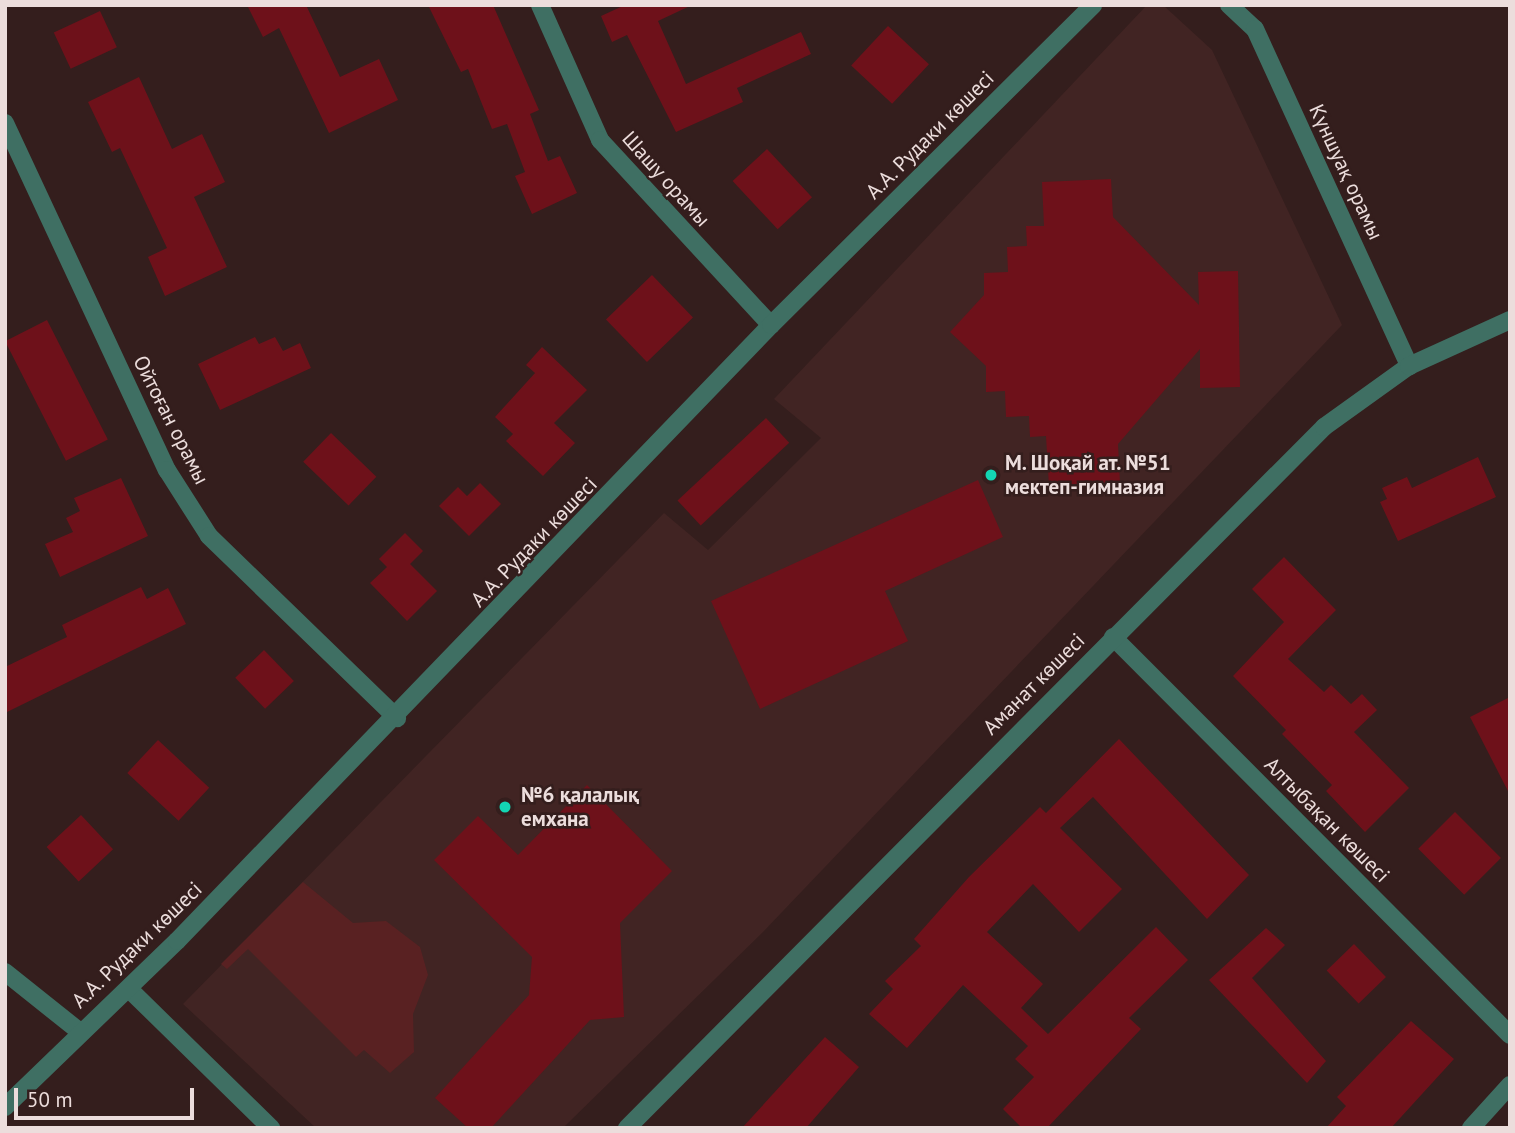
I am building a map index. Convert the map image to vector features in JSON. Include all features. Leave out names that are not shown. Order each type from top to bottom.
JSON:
[{"type":"street","name":"Шашу орамы","points":[[540,5],[600,140],[771,325]]},
{"type":"street","name":"А.А. Рудаки көшесі","points":[[5,1107],[79,1031],[129,989],[397,718],[771,325],[1093,5]]},
{"type":"street","name":"Күншуақ орамы","points":[[1230,5],[1255,29],[1409,366]]},
{"type":"street","name":"Ойтоған орамы","points":[[5,123],[167,470],[209,536],[397,718]]},
{"type":"street","name":"Аманат көшесі","points":[[627,1128],[1324,428],[1409,366],[1510,320]]},
{"type":"street","name":"Алтыбақан көшесі","points":[[1113,637],[1510,1035]]},
{"type":"street","points":[[5,972],[79,1031]]},
{"type":"street","points":[[129,989],[271,1128]]},
{"type":"street","points":[[1471,1128],[1510,1085]]},
{"type":"shaded area","name":"М. Шоқай ат. №51 мектеп-гимназия","points":[[1147,5],[1163,5],[1212,50],[1342,325],[763,932],[563,1128],[316,1128],[183,1004],[664,513],[708,550],[821,438],[774,399]]},
{"type":"shaded area","points":[[303,882],[353,923],[386,921],[420,947],[428,975],[413,1014],[414,1052],[390,1073],[364,1050],[356,1057],[248,949],[227,969],[221,964]]},
{"type":"building","points":[[247,5],[306,5],[340,77],[379,59],[398,100],[329,133],[279,28],[263,37]]},
{"type":"building","points":[[428,5],[493,5],[539,110],[530,114],[548,161],[560,156],[577,193],[532,214],[515,176],[525,172],[507,124],[492,129],[468,69],[461,72]]},
{"type":"building","points":[[625,5],[692,5],[658,21],[686,84],[801,32],[811,54],[737,88],[743,102],[676,132],[627,35],[612,42],[601,16]]},
{"type":"building","points":[[100,11],[117,47],[71,69],[54,33]]},
{"type":"building","points":[[888,26],[929,64],[892,104],[851,65]]},
{"type":"building","points":[[139,77],[172,149],[202,134],[225,182],[194,197],[227,267],[165,296],[148,257],[167,248],[120,148],[112,152],[88,102]]},
{"type":"building","points":[[767,149],[812,197],[778,229],[733,181]]},
{"type":"building","points":[[1111,179],[1113,217],[1199,305],[1198,272],[1238,271],[1240,387],[1200,388],[1200,349],[1118,444],[1120,483],[1049,486],[1046,436],[1030,437],[1029,416],[1006,417],[1005,391],[986,392],[986,366],[950,332],[984,295],[984,273],[1008,272],[1007,247],[1027,246],[1026,226],[1044,226],[1042,182]]},
{"type":"building","points":[[652,275],[693,317],[647,362],[606,319]]},
{"type":"building","points":[[47,320],[108,439],[66,461],[5,341]]},
{"type":"building","points":[[255,337],[259,344],[275,337],[283,351],[300,343],[311,368],[220,410],[198,364]]},
{"type":"building","points":[[542,347],[587,390],[554,423],[575,443],[543,476],[506,441],[513,434],[495,417],[535,373],[526,365]]},
{"type":"building","points":[[766,418],[789,443],[701,525],[678,501]]},
{"type":"building","points":[[331,433],[376,477],[349,506],[303,462]]},
{"type":"building","points":[[1478,457],[1496,497],[1398,541],[1380,502],[1387,499],[1382,488],[1407,477],[1412,488]]},
{"type":"building","points":[[121,478],[148,536],[60,577],[45,544],[73,532],[66,518],[80,511],[74,498]]},
{"type":"building","points":[[978,480],[1003,537],[885,591],[908,641],[760,709],[711,601]]},
{"type":"building","points":[[480,483],[501,504],[469,536],[439,506],[458,487],[467,496]]},
{"type":"building","points":[[405,533],[423,551],[410,564],[437,591],[407,621],[370,583],[387,567],[379,559]]},
{"type":"building","points":[[1284,557],[1336,610],[1288,659],[1324,692],[1331,685],[1351,704],[1362,694],[1377,710],[1354,732],[1409,788],[1365,832],[1326,791],[1332,785],[1282,734],[1286,730],[1233,676],[1284,622],[1252,589]]},
{"type":"building","points":[[141,587],[147,599],[168,588],[186,624],[5,713],[5,667],[67,637],[62,625]]},
{"type":"building","points":[[264,650],[294,681],[265,709],[235,678]]},
{"type":"building","points":[[1510,697],[1510,795],[1470,717]]},
{"type":"building","points":[[1119,739],[1249,875],[1207,919],[1093,797],[1060,828],[1122,889],[1079,932],[1033,884],[987,932],[1043,984],[1021,1008],[1048,1034],[1156,927],[1188,960],[1129,1018],[1141,1029],[1047,1128],[1022,1128],[1003,1109],[1034,1077],[1015,1059],[1028,1046],[963,985],[907,1048],[869,1014],[893,989],[885,981],[921,946],[914,939],[969,877],[1040,807],[1046,813]]},
{"type":"building","points":[[158,740],[209,788],[179,821],[127,773]]},
{"type":"building","points":[[587,785],[672,871],[620,923],[624,1017],[590,1020],[491,1128],[468,1128],[435,1098],[529,995],[532,957],[434,860],[478,816],[518,855]]},
{"type":"building","points":[[1455,812],[1501,858],[1464,895],[1418,849]]},
{"type":"building","points":[[81,815],[113,849],[79,881],[47,847]]},
{"type":"building","points":[[1266,928],[1285,945],[1252,978],[1326,1061],[1307,1083],[1209,980]]},
{"type":"building","points":[[1354,944],[1386,977],[1359,1003],[1327,970]]},
{"type":"building","points":[[1411,1021],[1454,1059],[1391,1128],[1326,1128],[1346,1106],[1337,1097]]},
{"type":"building","points":[[825,1037],[859,1067],[806,1128],[742,1128]]},
{"type":"place","name":"М. Шоқай ат. №51 мектеп-гимназия","points":[[991,475]]},
{"type":"place","name":"№6 қалалық емхана","points":[[505,807]]}]
